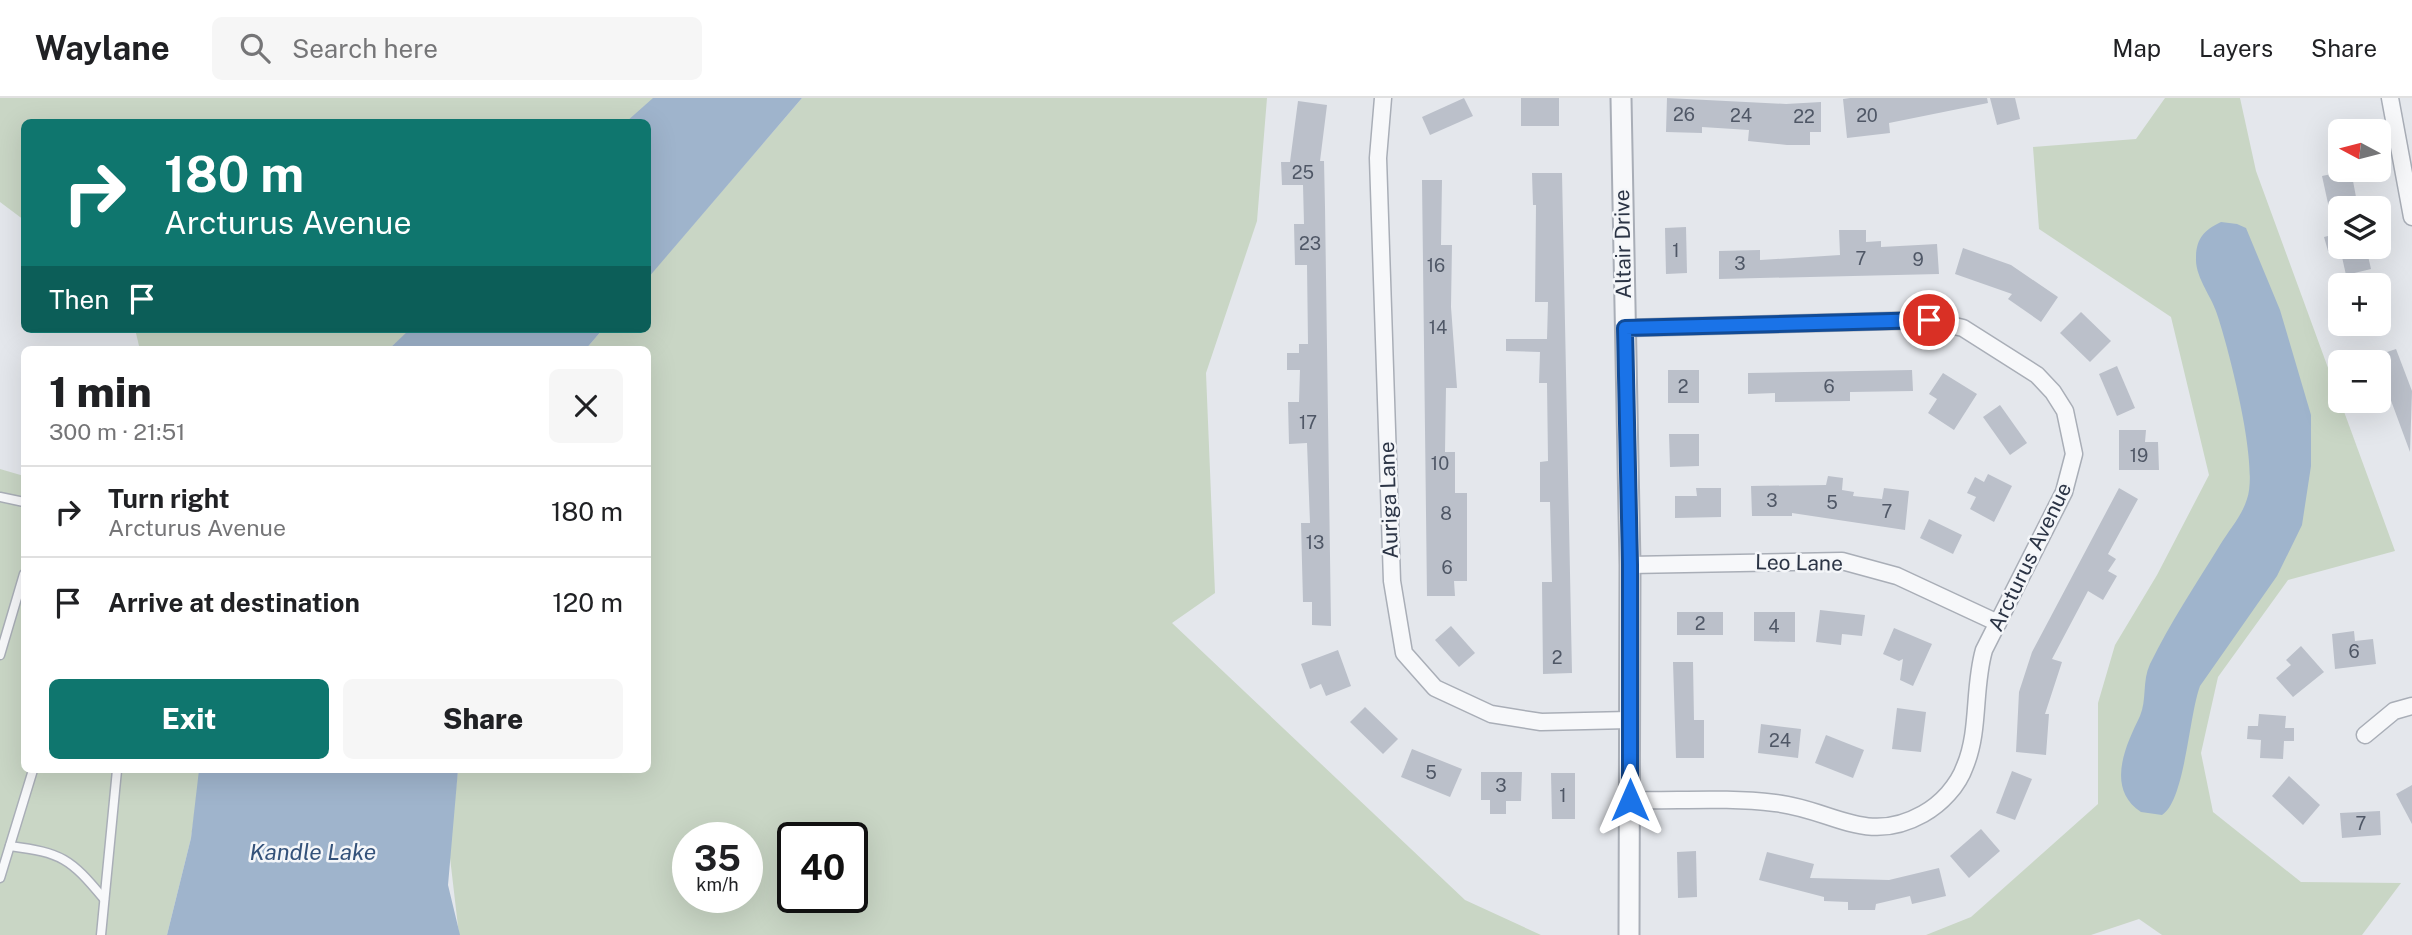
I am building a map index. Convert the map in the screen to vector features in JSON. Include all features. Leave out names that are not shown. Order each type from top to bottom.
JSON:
[{"type":"street","name":"Auriga Lane","points":[[1382,98],[1378,158],[1392,581],[1404,653],[1435,688],[1491,714],[1541,722],[1629,720]]},
{"type":"street","name":"Altair Drive","points":[[1621,98],[1630,565],[1629,935]]},
{"type":"street","points":[[2390,98],[2406,147],[2412,217]]},
{"type":"street","name":"Arcturus Avenue","points":[[1625,328],[1929,320],[1963,328],[2037,375],[2065,411],[2074,454],[2064,492],[1998,623],[1977,673],[1974,725],[1965,767],[1946,797],[1921,815],[1888,828],[1868,828],[1776,803],[1630,800]]},
{"type":"street","name":"Leo Lane","points":[[1630,565],[1842,561],[1897,576],[1998,623]]},
{"type":"street","points":[[2365,735],[2394,711],[2412,706]]},
{"type":"lane","points":[[0,497],[21,501]]},
{"type":"lane","points":[[0,655],[21,584]]},
{"type":"lane","points":[[0,877],[32,773]]},
{"type":"lane","points":[[101,935],[117,773]]},
{"type":"lane","points":[[10,846],[52,852],[81,871],[104,899]]},
{"type":"green space","points":[[0,98],[655,98],[632,119],[21,119],[21,218],[0,202]]},
{"type":"green space","points":[[802,98],[1267,98],[1257,221],[1206,373],[1215,593],[1172,623],[1465,900],[1541,935],[459,935],[449,849],[458,773],[651,773],[651,346],[588,346],[600,333],[651,333],[651,274]]},
{"type":"green space","points":[[2165,98],[2240,98],[2256,171],[2328,368],[2328,413],[2345,413],[2395,551],[2288,580],[2218,677],[2201,753],[2213,812],[2301,882],[2401,883],[2362,935],[2162,935],[2139,919],[2091,935],[1926,935],[1971,917],[2098,804],[2098,703],[2115,645],[2157,575],[2209,475],[2171,317],[2039,229],[2033,147],[2136,139]]},
{"type":"green space","points":[[136,333],[407,333],[392,346],[139,346]]},
{"type":"green space","points":[[0,469],[21,475],[21,773],[201,773],[191,838],[167,935],[0,935]]},
{"type":"water","points":[[653,98],[802,98],[651,274],[651,119],[629,119]]},
{"type":"water","points":[[2221,222],[2246,228],[2280,310],[2311,415],[2311,466],[2302,525],[2277,576],[2200,686],[2176,793],[2170,807],[2162,815],[2141,812],[2130,802],[2121,779],[2125,753],[2142,710],[2150,664],[2242,511],[2250,483],[2246,437],[2236,382],[2218,317],[2196,265],[2199,240],[2210,228]]},
{"type":"water","points":[[406,333],[600,333],[588,346],[392,346]]},
{"type":"water","name":"Kandle Lake","points":[[199,773],[458,773],[448,885],[460,935],[167,935],[191,838]]},
{"type":"building","points":[[1464,98],[1473,116],[1430,135],[1422,117]]},
{"type":"building","points":[[1521,98],[1559,98],[1559,126],[1521,126]]},
{"type":"building","points":[[1667,98],[1786,104],[1821,102],[1821,132],[1810,132],[1810,145],[1787,145],[1748,141],[1749,130],[1702,127],[1702,133],[1666,132]]},
{"type":"building","points":[[1987,98],[1988,103],[1889,123],[1890,133],[1847,138],[1843,99]]},
{"type":"building","points":[[1990,98],[2015,98],[2020,119],[1997,125]]},
{"type":"building","points":[[1298,101],[1327,105],[1320,161],[1324,161],[1331,626],[1312,625],[1312,602],[1303,602],[1301,523],[1310,523],[1307,443],[1289,444],[1288,402],[1299,402],[1300,370],[1287,370],[1287,353],[1299,353],[1299,344],[1308,344],[1307,265],[1295,265],[1294,224],[1304,224],[1303,185],[1282,185],[1281,162],[1290,162]]},
{"type":"building","points":[[1532,173],[1562,173],[1572,673],[1543,674],[1542,582],[1552,582],[1550,502],[1540,502],[1540,462],[1548,461],[1547,383],[1539,383],[1540,352],[1506,351],[1506,339],[1547,339],[1548,302],[1535,302],[1536,205],[1533,205]]},
{"type":"building","points":[[2328,175],[2328,182],[2353,182],[2356,196],[2328,196],[2328,203],[2322,176]]},
{"type":"building","points":[[1422,180],[1442,180],[1441,245],[1452,245],[1451,307],[1457,388],[1446,388],[1445,452],[1455,452],[1455,493],[1467,493],[1467,581],[1454,581],[1455,596],[1427,596]]},
{"type":"building","points":[[1686,227],[1687,273],[1666,274],[1665,228]]},
{"type":"building","points":[[1839,230],[1866,230],[1866,242],[1881,241],[1881,247],[1937,244],[1939,274],[1719,279],[1719,251],[1760,250],[1760,260],[1840,255]]},
{"type":"building","points":[[1963,248],[2011,265],[2058,297],[2041,322],[2008,299],[2012,294],[1955,274]]},
{"type":"building","points":[[2342,259],[2369,259],[2371,269],[2346,273]]},
{"type":"building","points":[[2081,312],[2111,341],[2090,362],[2060,333]]},
{"type":"building","points":[[2396,349],[2412,391],[2410,452],[2391,401],[2391,351]]},
{"type":"building","points":[[2117,366],[2135,408],[2117,416],[2099,374]]},
{"type":"building","points":[[1668,370],[1699,370],[1699,403],[1668,403]]},
{"type":"building","points":[[1912,370],[1913,391],[1850,392],[1850,401],[1775,402],[1775,393],[1748,394],[1748,373]]},
{"type":"building","points":[[1943,373],[1977,394],[1954,430],[1928,413],[1937,399],[1929,394]]},
{"type":"building","points":[[2000,405],[2027,443],[2010,455],[1983,417]]},
{"type":"building","points":[[2119,430],[2146,430],[2145,442],[2158,442],[2159,470],[2119,470]]},
{"type":"building","points":[[1669,434],[1699,434],[1699,466],[1670,467]]},
{"type":"building","points":[[1988,474],[2012,486],[1994,522],[1970,509],[1976,497],[1967,493],[1975,477],[1984,482]]},
{"type":"building","points":[[1828,476],[1843,478],[1842,490],[1854,492],[1853,496],[1882,499],[1884,488],[1909,491],[1905,530],[1792,513],[1792,516],[1752,516],[1751,486],[1826,485]]},
{"type":"building","points":[[1696,488],[1721,488],[1721,517],[1675,518],[1675,496],[1697,496]]},
{"type":"building","points":[[2119,488],[2138,499],[2108,554],[2116,559],[2108,571],[2117,576],[2103,600],[2088,591],[2052,659],[2062,662],[2045,714],[2049,714],[2046,755],[2016,752],[2019,692],[2032,652]]},
{"type":"building","points":[[1929,519],[1962,535],[1953,554],[1920,538]]},
{"type":"building","points":[[1820,610],[1865,615],[1862,636],[1842,634],[1841,645],[1816,642]]},
{"type":"building","points":[[1677,612],[1723,612],[1723,635],[1677,635]]},
{"type":"building","points":[[1754,612],[1795,612],[1795,642],[1754,641]]},
{"type":"building","points":[[1451,626],[1475,653],[1459,667],[1435,640]]},
{"type":"building","points":[[1894,628],[1932,644],[1913,686],[1900,680],[1903,659],[1899,661],[1883,654]]},
{"type":"building","points":[[2354,631],[2355,641],[2373,639],[2376,664],[2335,669],[2332,634]]},
{"type":"building","points":[[2301,646],[2324,672],[2293,697],[2276,678],[2291,665],[2286,660]]},
{"type":"building","points":[[1338,650],[1351,686],[1326,696],[1321,684],[1310,689],[1301,664]]},
{"type":"building","points":[[1673,662],[1693,662],[1694,720],[1704,720],[1704,758],[1676,758]]},
{"type":"building","points":[[1365,707],[1398,739],[1383,754],[1350,722]]},
{"type":"building","points":[[1897,708],[1926,712],[1921,752],[1892,749]]},
{"type":"building","points":[[2259,714],[2286,716],[2285,728],[2294,728],[2294,741],[2284,741],[2283,759],[2260,758],[2261,740],[2247,739],[2248,726],[2258,726]]},
{"type":"building","points":[[1761,724],[1801,729],[1798,758],[1758,753]]},
{"type":"building","points":[[1826,735],[1864,750],[1853,778],[1815,763]]},
{"type":"building","points":[[1412,749],[1462,769],[1450,797],[1401,777]]},
{"type":"building","points":[[2012,771],[2032,779],[2015,820],[1996,813]]},
{"type":"building","points":[[1481,772],[1522,772],[1521,801],[1506,801],[1506,814],[1490,814],[1490,800],[1481,800]]},
{"type":"building","points":[[1551,773],[1575,773],[1575,819],[1552,819]]},
{"type":"building","points":[[2289,776],[2320,805],[2303,825],[2272,796]]},
{"type":"building","points":[[2412,785],[2412,824],[2396,794]]},
{"type":"building","points":[[2380,811],[2381,835],[2342,838],[2340,813]]},
{"type":"building","points":[[1981,829],[2000,851],[1969,878],[1950,856]]},
{"type":"building","points":[[1696,851],[1697,897],[1678,898],[1677,852]]},
{"type":"building","points":[[1767,852],[1814,864],[1810,878],[1889,880],[1939,868],[1946,896],[1912,904],[1910,896],[1876,904],[1875,910],[1848,910],[1848,902],[1824,901],[1824,897],[1759,880]]},
{"type":"route","points":[[1630,800],[1630,565],[1625,328],[1863,324],[1929,320]]}]
